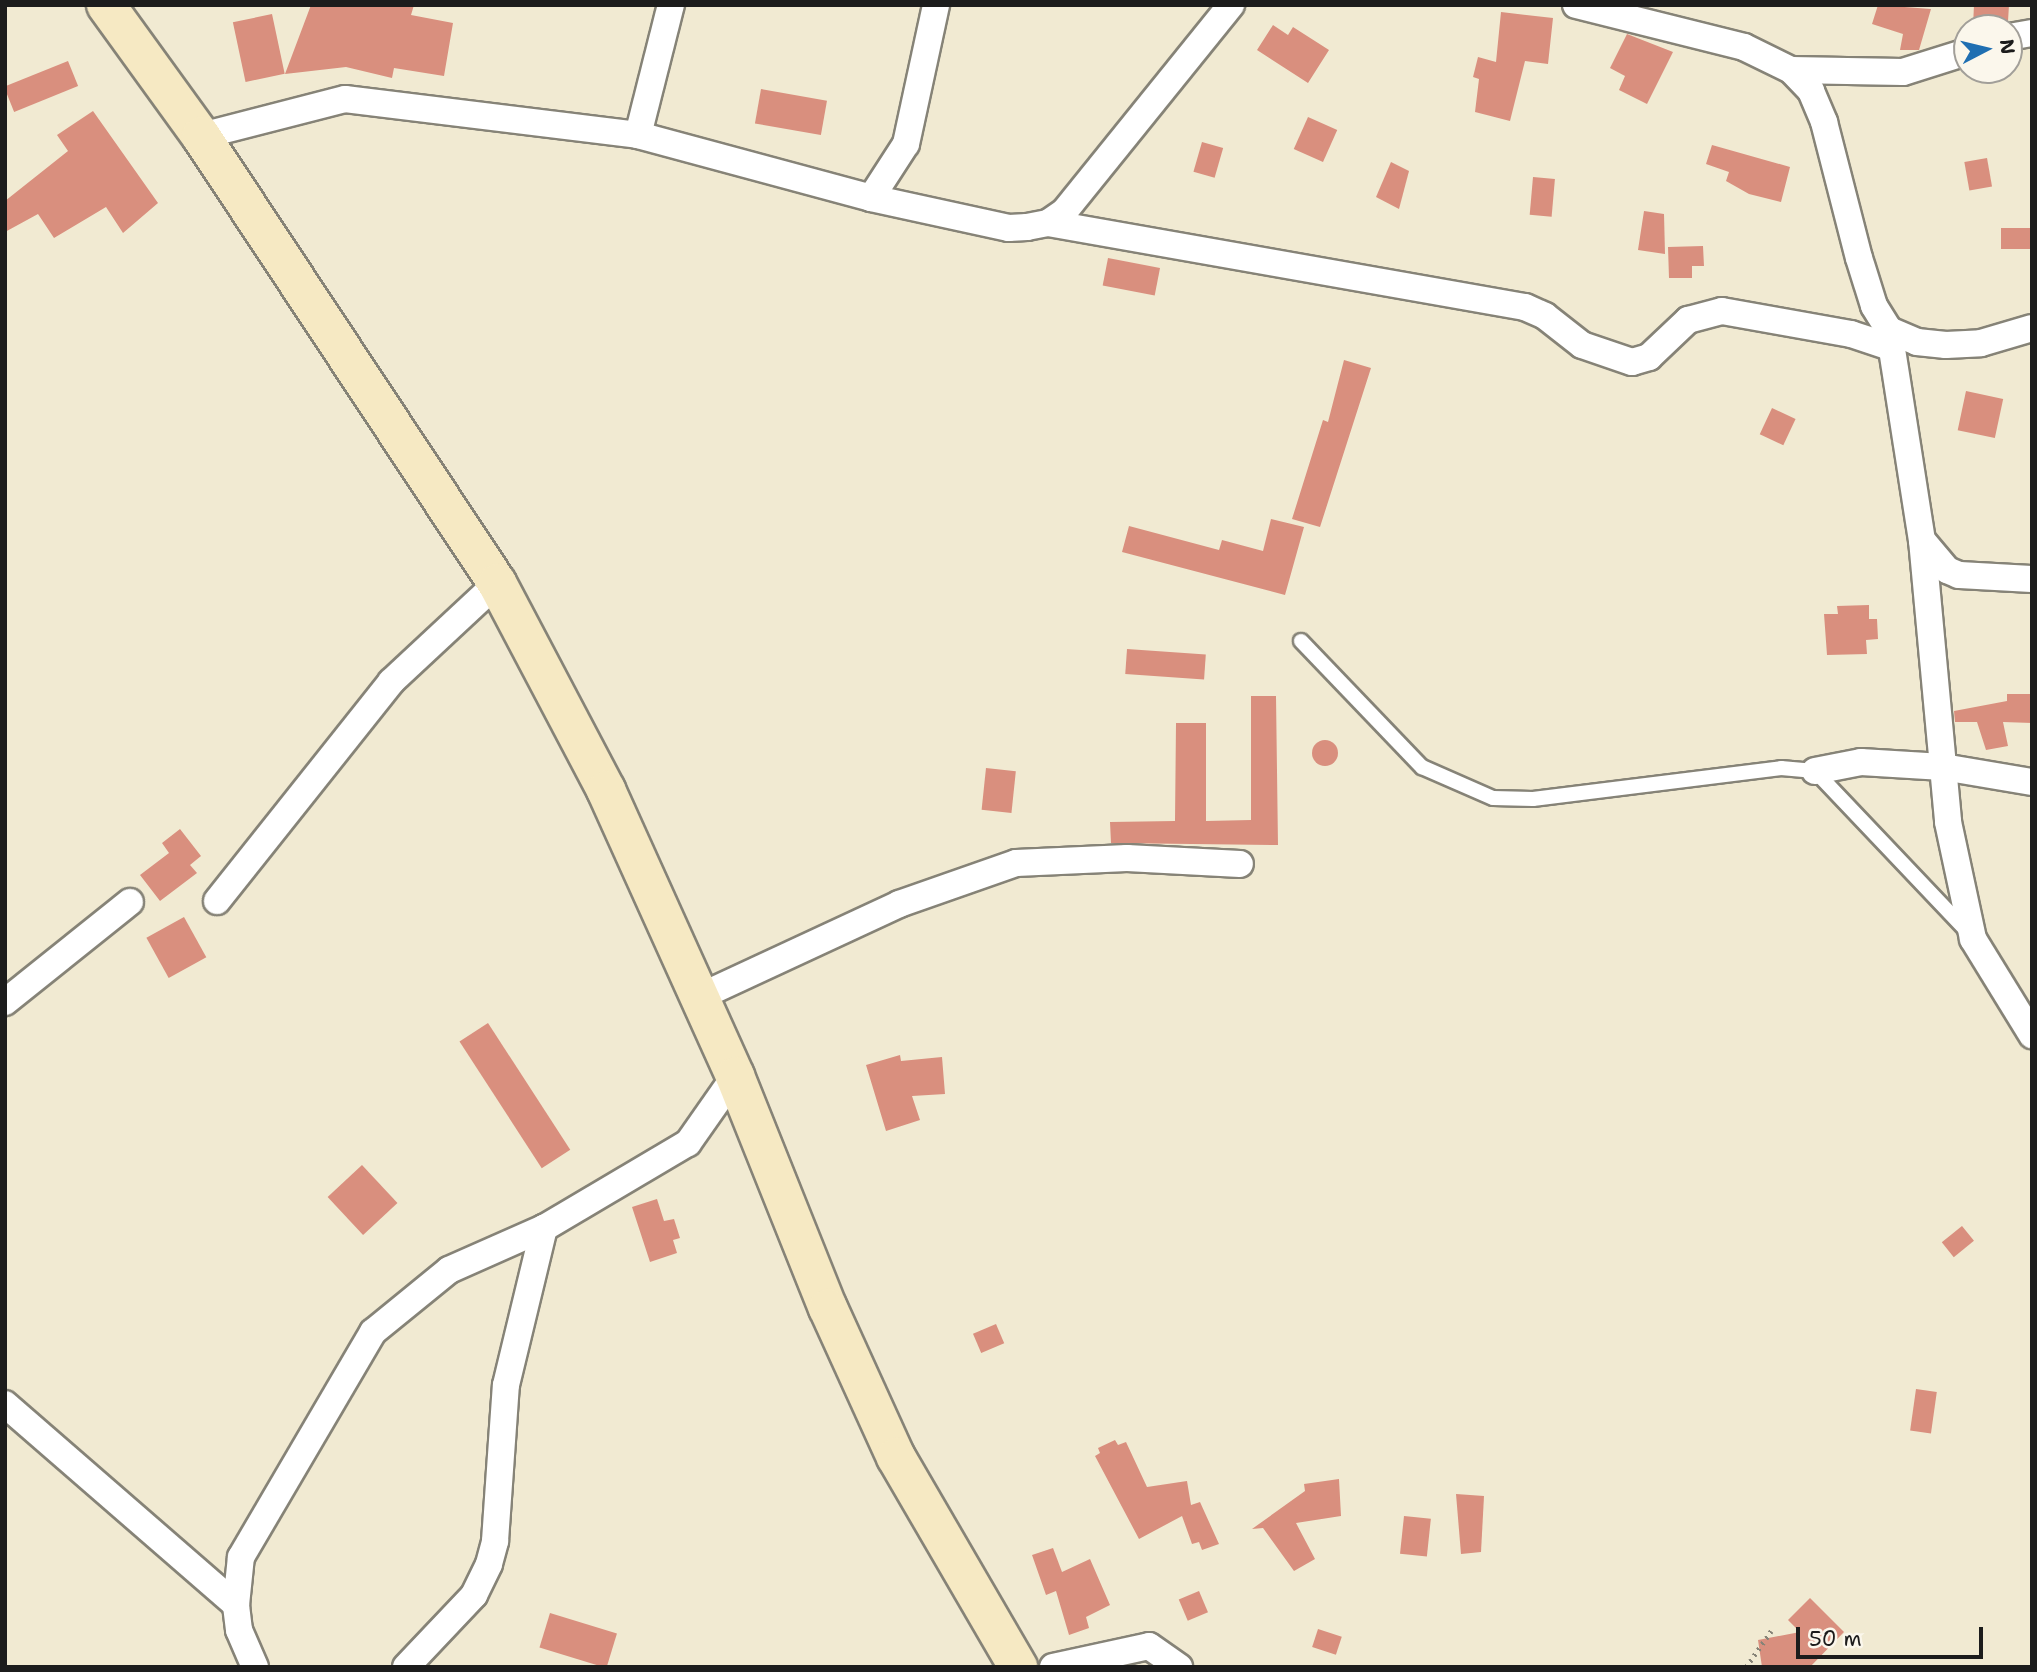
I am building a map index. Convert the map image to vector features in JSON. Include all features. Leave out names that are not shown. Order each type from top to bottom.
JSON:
[{"type":"main road","points":[[106,5],[201,135],[497,583],[606,790],[735,1076],[828,1308],[896,1457],[1018,1667]]},
{"type":"street","points":[[638,135],[671,5]]},
{"type":"street","points":[[871,198],[905,144],[936,5]]},
{"type":"street","points":[[1048,223],[1064,212],[1231,5]]},
{"type":"street","points":[[1576,5],[1744,47],[1791,70],[1811,92],[1824,122],[1874,306],[1890,339],[1922,540],[1948,822],[1973,939],[2032,1035]]},
{"type":"street","points":[[1791,70],[1903,72],[1922,70],[1953,58]]},
{"type":"street","points":[[201,135],[345,99],[638,135],[871,198],[1009,228],[1048,223],[1525,307],[1582,345],[1632,362],[1649,357],[1688,320],[1722,311],[1851,334],[1946,345],[1981,343],[2032,328]]},
{"type":"street","points":[[1922,540],[1947,570],[1959,575],[2032,579]]},
{"type":"street","points":[[217,901],[391,682],[497,583]]},
{"type":"street","points":[[1815,771],[1861,761],[1943,767],[2032,782]]},
{"type":"street","points":[[699,997],[899,904],[1016,863],[1127,858],[1240,864]]},
{"type":"street","points":[[5,1002],[130,902]]},
{"type":"street","points":[[255,1667],[239,1630],[236,1605],[241,1557],[373,1332],[449,1270],[544,1228],[688,1143],[735,1076]]},
{"type":"street","points":[[406,1667],[474,1595],[489,1564],[495,1541],[506,1385],[544,1228]]},
{"type":"street","points":[[5,1404],[236,1605]]},
{"type":"street","points":[[1053,1667],[1149,1646],[1179,1667]]},
{"type":"lane","points":[[1301,641],[1422,767],[1493,797],[1533,799],[1781,768],[1815,771],[1973,939]]},
{"type":"path","points":[[1746,1667],[1771,1631]]},
{"type":"building","points":[[311,5],[414,5],[411,15],[453,23],[444,76],[394,68],[392,78],[346,67],[285,74]]},
{"type":"building","points":[[1878,5],[1931,9],[1919,50],[1900,50],[1903,34],[1872,24]]},
{"type":"building","points":[[1974,5],[2009,5],[2008,14],[1974,14]]},
{"type":"building","points":[[1501,12],[1553,18],[1548,64],[1525,61],[1510,121],[1475,112],[1479,79],[1473,77],[1478,57],[1496,62]]},
{"type":"building","points":[[272,14],[285,74],[246,82],[233,22]]},
{"type":"building","points":[[1273,25],[1288,35],[1293,27],[1329,50],[1308,83],[1257,50]]},
{"type":"building","points":[[1627,34],[1673,52],[1647,104],[1619,90],[1625,76],[1610,68]]},
{"type":"building","points":[[68,61],[78,86],[14,112],[5,86]]},
{"type":"building","points":[[761,89],[827,101],[821,135],[755,123]]},
{"type":"building","points":[[93,111],[158,203],[123,233],[106,207],[54,238],[38,214],[5,232],[5,201],[68,151],[57,135]]},
{"type":"building","points":[[1308,117],[1337,130],[1323,162],[1294,149]]},
{"type":"building","points":[[1202,142],[1223,148],[1215,178],[1193,172]]},
{"type":"building","points":[[1712,145],[1790,167],[1781,202],[1749,194],[1726,181],[1729,172],[1706,164]]},
{"type":"building","points":[[1987,158],[1992,187],[1969,191],[1964,162]]},
{"type":"building","points":[[1391,162],[1409,171],[1399,209],[1376,197]]},
{"type":"building","points":[[1533,177],[1555,179],[1552,217],[1530,215]]},
{"type":"building","points":[[1644,211],[1664,214],[1665,254],[1638,250]]},
{"type":"building","points":[[2001,228],[2032,228],[2032,249],[2001,249]]},
{"type":"building","points":[[1703,246],[1704,266],[1692,266],[1692,278],[1669,278],[1668,247]]},
{"type":"building","points":[[1108,258],[1160,268],[1155,296],[1103,285]]},
{"type":"building","points":[[1344,360],[1371,368],[1320,527],[1292,519],[1323,420],[1328,422]]},
{"type":"building","points":[[1966,391],[2003,399],[1995,438],[1958,430]]},
{"type":"building","points":[[1772,408],[1796,419],[1783,445],[1760,434]]},
{"type":"building","points":[[1271,519],[1304,527],[1285,595],[1122,552],[1129,526],[1219,550],[1222,540],[1263,551]]},
{"type":"building","points":[[1869,605],[1869,619],[1877,619],[1878,639],[1866,640],[1867,654],[1827,655],[1824,614],[1838,614],[1837,606]]},
{"type":"building","points":[[1127,649],[1206,655],[1204,679],[1125,674]]},
{"type":"building","points":[[2007,694],[2032,694],[2032,723],[2003,722],[2008,746],[1986,750],[1977,722],[1955,722],[1954,711],[2007,701]]},
{"type":"building","points":[[1251,696],[1276,696],[1278,845],[1111,843],[1110,822],[1175,821],[1176,723],[1206,723],[1206,821],[1251,820]]},
{"type":"building","points":[[1325,740],[1334,744],[1338,753],[1334,762],[1325,766],[1316,762],[1312,753],[1316,744]]},
{"type":"building","points":[[986,768],[1016,771],[1011,813],[982,810]]},
{"type":"building","points":[[180,829],[201,856],[190,865],[197,873],[160,901],[140,875],[169,853],[162,843]]},
{"type":"building","points":[[184,917],[206,957],[169,978],[146,938]]},
{"type":"building","points":[[488,1023],[570,1150],[542,1168],[459,1042]]},
{"type":"building","points":[[900,1055],[901,1061],[942,1057],[945,1094],[912,1096],[920,1120],[886,1131],[866,1065]]},
{"type":"building","points":[[362,1165],[397,1203],[363,1235],[328,1197]]},
{"type":"building","points":[[657,1199],[664,1221],[674,1219],[680,1238],[673,1240],[677,1253],[650,1262],[632,1207]]},
{"type":"building","points":[[1962,1226],[1974,1241],[1954,1257],[1942,1242]]},
{"type":"building","points":[[996,1324],[1004,1343],[981,1353],[973,1334]]},
{"type":"building","points":[[1916,1389],[1937,1392],[1931,1434],[1910,1431]]},
{"type":"building","points":[[1115,1440],[1118,1445],[1126,1442],[1147,1487],[1187,1481],[1191,1505],[1200,1502],[1219,1544],[1202,1550],[1199,1542],[1192,1544],[1182,1516],[1139,1539],[1095,1456],[1100,1453],[1098,1448]]},
{"type":"building","points":[[1339,1479],[1341,1516],[1296,1523],[1315,1559],[1294,1571],[1263,1528],[1252,1529],[1305,1491],[1304,1484]]},
{"type":"building","points":[[1456,1494],[1484,1496],[1481,1552],[1461,1554]]},
{"type":"building","points":[[1404,1516],[1431,1519],[1427,1557],[1400,1554]]},
{"type":"building","points":[[1053,1548],[1062,1572],[1090,1559],[1110,1605],[1086,1617],[1089,1628],[1069,1635],[1056,1591],[1046,1595],[1032,1555]]},
{"type":"building","points":[[1199,1591],[1208,1612],[1188,1621],[1179,1600]]},
{"type":"building","points":[[1810,1598],[1844,1632],[1810,1667],[1762,1667],[1758,1640],[1800,1632],[1788,1620]]},
{"type":"building","points":[[550,1613],[617,1633],[607,1667],[539,1647]]},
{"type":"building","points":[[1318,1629],[1342,1637],[1336,1655],[1312,1647]]}]
